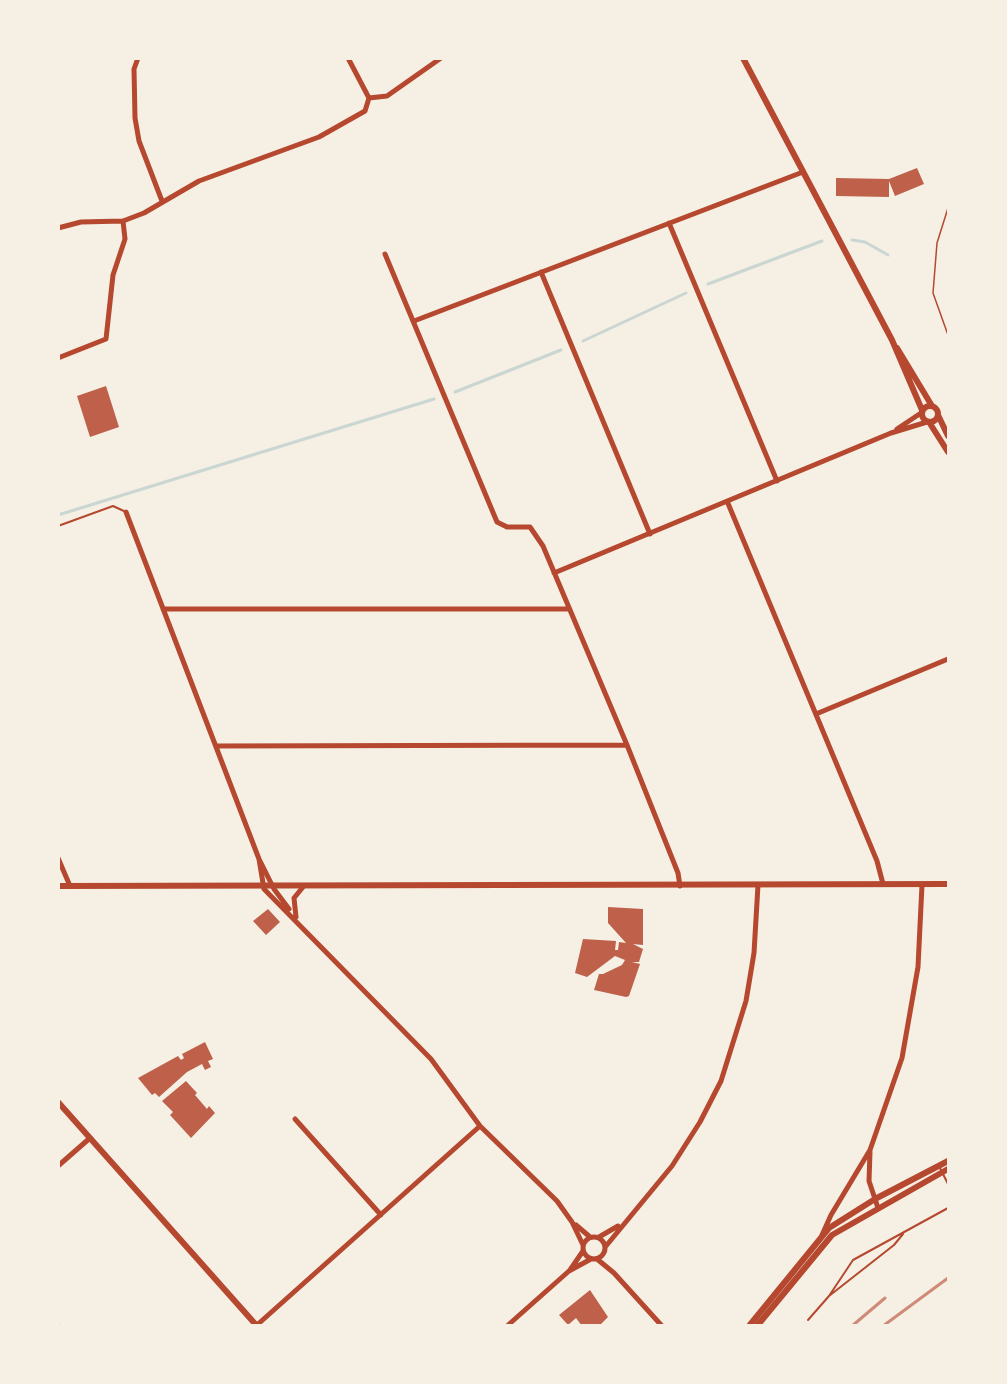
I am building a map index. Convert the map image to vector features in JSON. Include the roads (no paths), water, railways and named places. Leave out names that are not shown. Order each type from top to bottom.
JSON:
[{"type":"street","points":[[138,58],[134,69],[135,118],[139,141],[162,201]]},
{"type":"street","points":[[58,228],[81,222],[123,222],[199,181],[319,137],[365,111],[369,98],[348,58]]},
{"type":"street","points":[[369,98],[387,96],[441,58]]},
{"type":"street","points":[[743,58],[892,340],[938,415],[948,436]]},
{"type":"street","points":[[414,321],[803,172]]},
{"type":"street","points":[[58,358],[106,339],[113,275],[125,239],[123,222]]},
{"type":"street","points":[[669,223],[777,481]]},
{"type":"street","points":[[385,254],[497,522],[507,527],[530,527],[543,546],[567,609],[627,745],[678,873],[680,885]]},
{"type":"street","points":[[541,272],[650,534]]},
{"type":"street","points":[[892,340],[922,411],[948,452]]},
{"type":"street","points":[[891,433],[932,406]]},
{"type":"street","points":[[554,573],[891,433],[936,419],[938,415]]},
{"type":"street","points":[[727,501],[881,872],[883,884]]},
{"type":"street","points":[[126,512],[259,859],[272,886],[294,916]]},
{"type":"street","points":[[163,609],[567,609]]},
{"type":"street","points":[[816,714],[948,659]]},
{"type":"street","points":[[216,746],[627,745]]},
{"type":"street","points":[[58,858],[70,886]]},
{"type":"street","points":[[259,859],[263,886],[436,1065],[480,1126],[543,1186],[572,1222],[590,1238],[599,1237],[622,1224]]},
{"type":"street","points":[[614,1273],[604,1254],[606,1246],[672,1166],[700,1122],[721,1081],[742,1021],[751,978],[757,928],[758,885]]},
{"type":"street","points":[[824,1239],[831,1215],[870,1150],[896,1079],[911,1020],[921,948],[922,885]]},
{"type":"street","points":[[58,886],[948,885]]},
{"type":"street","points":[[294,916],[294,898],[303,887]]},
{"type":"street","points":[[58,1102],[257,1325],[480,1126]]},
{"type":"street","points":[[296,1119],[381,1215]]},
{"type":"street","points":[[58,1166],[90,1138]]},
{"type":"street","points":[[870,1150],[869,1181],[878,1208]]},
{"type":"street","points":[[749,1326],[824,1239],[943,1169],[948,1161]]},
{"type":"street","points":[[757,1326],[836,1223],[875,1199],[943,1169]]},
{"type":"street","points":[[572,1222],[583,1248],[614,1273],[662,1326]]},
{"type":"street","points":[[599,1237],[606,1246]]},
{"type":"street","points":[[569,1271],[590,1238]]},
{"type":"street","points":[[507,1326],[569,1271],[604,1254]]},
{"type":"lane","points":[[58,526],[112,506],[126,512]]},
{"type":"lane","points":[[943,1169],[948,1184]]},
{"type":"lane","points":[[808,1320],[829,1296],[853,1260],[948,1208]]},
{"type":"lane","points":[[829,1296],[894,1245],[905,1232]]},
{"type":"waterway","points":[[852,240],[865,242],[888,255]]},
{"type":"waterway","points":[[708,284],[822,241]]},
{"type":"waterway","points":[[583,341],[686,293]]},
{"type":"waterway","points":[[455,392],[561,350]]},
{"type":"waterway","points":[[58,515],[434,399]]},
{"type":"railway","points":[[883,1326],[948,1278]]},
{"type":"railway","points":[[852,1326],[885,1298]]}]
